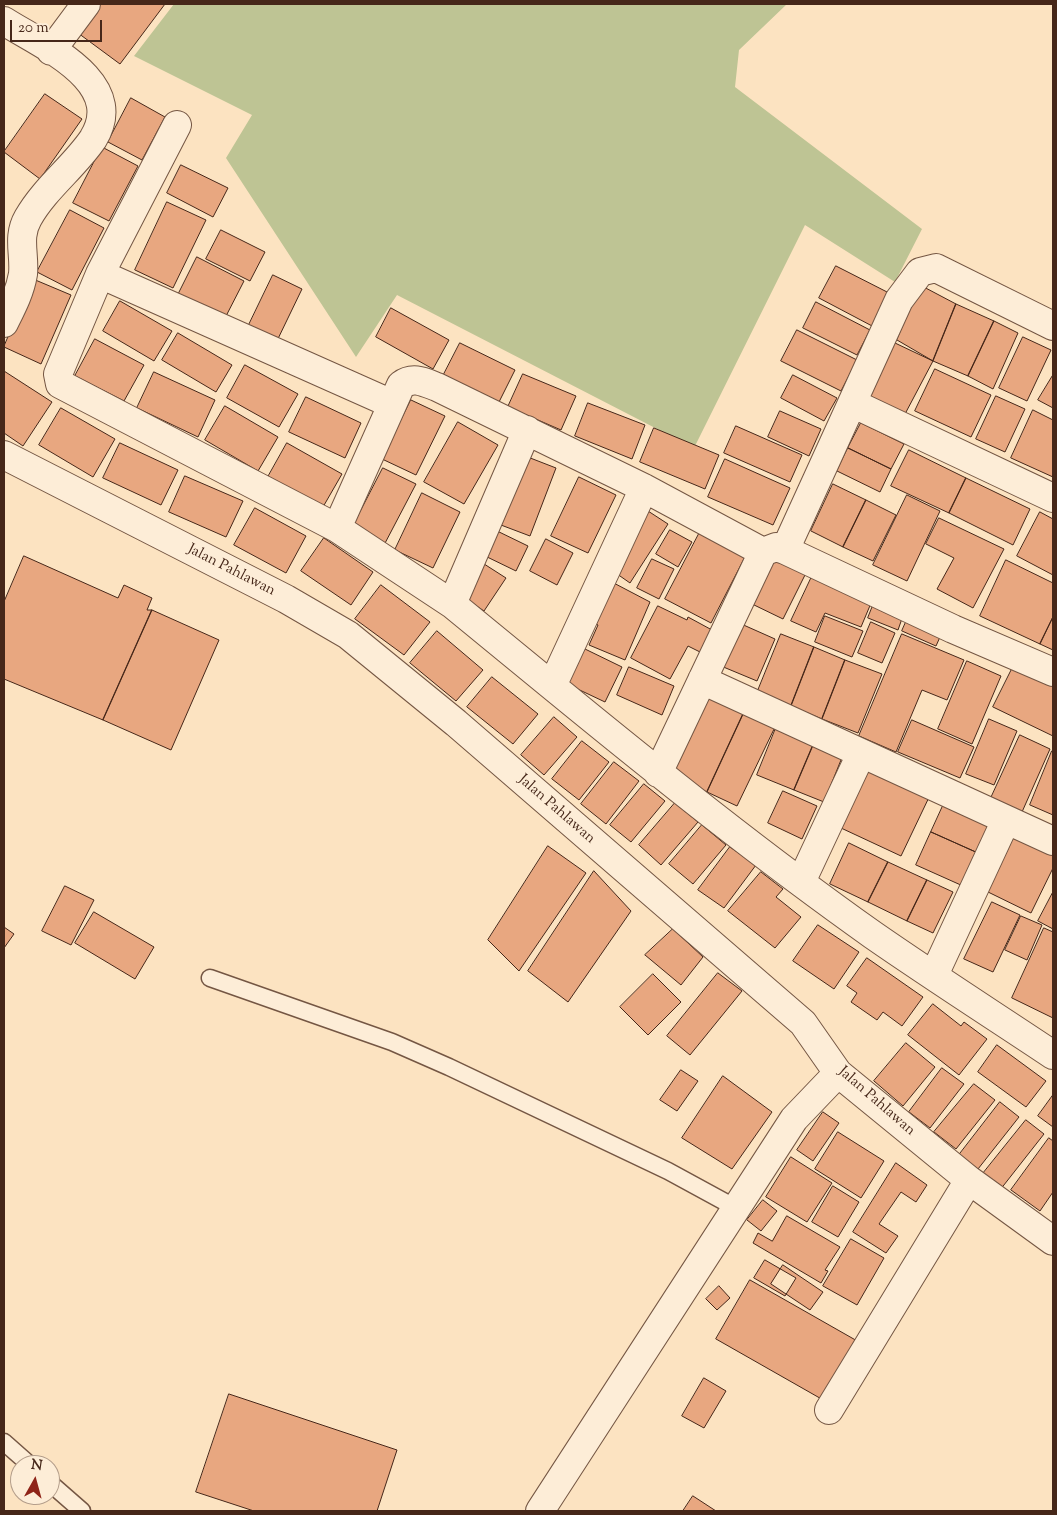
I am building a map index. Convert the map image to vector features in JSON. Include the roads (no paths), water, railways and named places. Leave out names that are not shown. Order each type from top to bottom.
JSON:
[{"type":"street","points":[[51,51],[86,4]]},
{"type":"street","points":[[4,22],[77,66],[94,88],[102,105],[98,127],[92,139],[40,199],[27,220],[22,232],[23,274],[17,296],[4,323]]},
{"type":"street","points":[[177,125],[100,274],[58,374],[60,384],[337,528],[452,604],[658,773],[802,882],[934,975],[1053,1055]]},
{"type":"street","points":[[658,773],[702,680],[774,551],[852,403],[899,300],[920,272],[936,268],[1053,326]]},
{"type":"street","points":[[100,274],[392,404]]},
{"type":"street","points":[[337,528],[401,385],[410,380],[422,380],[774,551],[1053,672]]},
{"type":"street","points":[[852,403],[1053,498]]},
{"type":"street","points":[[452,604],[527,430]]},
{"type":"street","name":"Jalan Pahlawan","points":[[4,456],[286,599],[348,635],[456,723],[803,1022],[838,1073],[969,1180],[1053,1241]]},
{"type":"street","points":[[552,686],[644,488]]},
{"type":"street","points":[[702,680],[1053,841]]},
{"type":"street","points":[[802,882],[861,754]]},
{"type":"street","points":[[934,975],[1006,820]]},
{"type":"street","points":[[540,1511],[794,1119],[838,1073]]},
{"type":"street","points":[[829,1410],[969,1180]]},
{"type":"lane","points":[[210,978],[392,1042],[668,1171],[736,1208]]},
{"type":"lane","points":[[4,1442],[19,1455]]},
{"type":"lane","points":[[60,1492],[82,1511]]}]
